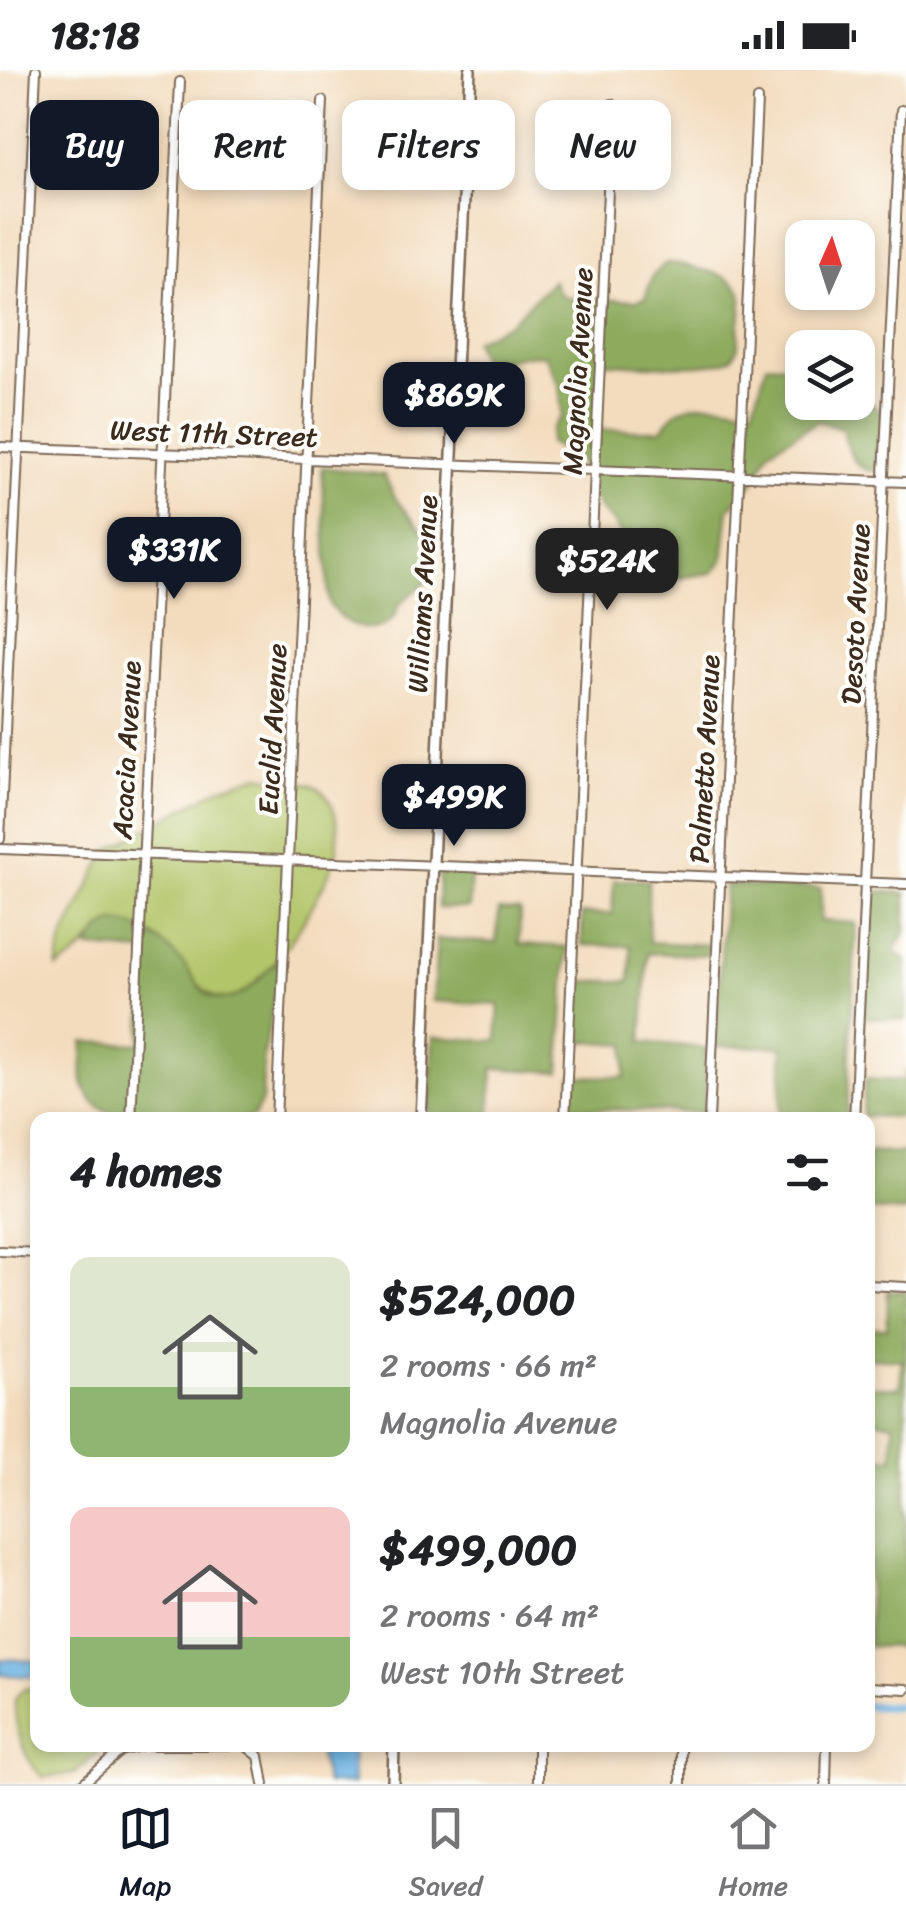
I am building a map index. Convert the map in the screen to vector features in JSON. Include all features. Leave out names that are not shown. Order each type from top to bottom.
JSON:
[{"type":"street","points":[[0,839],[36,70]]},
{"type":"street","name":"Williams Avenue","points":[[420,1112],[470,70]]},
{"type":"street","name":"Acacia Avenue","points":[[131,1112],[180,82]]},
{"type":"street","name":"Palmetto Avenue","points":[[709,1112],[757,100]]},
{"type":"street","name":"Euclid Avenue","points":[[276,1112],[324,101]]},
{"type":"street","name":"Desoto Avenue","points":[[854,1112],[901,110]]},
{"type":"street","name":"Magnolia Avenue","points":[[565,1112],[608,190]]},
{"type":"street","name":"West 11th Street","points":[[0,447],[906,482]]},
{"type":"street","points":[[0,849],[906,884]]},
{"type":"street","points":[[0,1251],[30,1253]]},
{"type":"street","points":[[875,1286],[906,1287]]},
{"type":"street","points":[[875,1687],[906,1688]]},
{"type":"street","points":[[82,1784],[119,1752]]},
{"type":"street","points":[[254,1752],[259,1756],[264,1784]]},
{"type":"street","points":[[393,1784],[394,1752]]},
{"type":"street","points":[[538,1752],[538,1784]]},
{"type":"street","points":[[681,1784],[682,1752]]},
{"type":"street","points":[[826,1752],[826,1784]]},
{"type":"green space","points":[[666,263],[683,265],[711,272],[738,286],[742,299],[736,352],[722,362],[708,364],[601,362],[598,430],[661,430],[674,414],[695,405],[753,409],[767,364],[785,365],[785,420],[875,420],[875,407],[883,415],[882,464],[874,471],[855,462],[842,428],[818,421],[769,450],[755,481],[729,509],[723,561],[712,573],[678,578],[646,567],[634,556],[615,524],[599,508],[578,458],[549,443],[552,428],[562,416],[559,384],[545,355],[483,362],[473,341],[510,323],[553,280],[559,293],[568,298],[636,301],[645,298],[653,275]]},
{"type":"green space","points":[[322,467],[384,475],[430,546],[433,565],[429,579],[398,606],[394,617],[377,628],[349,623],[329,603]]},
{"type":"green space","points":[[260,775],[303,782],[319,789],[333,808],[338,836],[334,861],[317,897],[289,943],[256,983],[239,995],[224,999],[214,996],[194,981],[155,938],[115,922],[57,968],[63,939],[107,851],[220,788]]},
{"type":"green space","points":[[471,873],[469,908],[438,908],[439,874]]},
{"type":"green space","points":[[614,880],[648,880],[649,942],[708,945],[707,955],[648,953],[642,1042],[706,1048],[705,1112],[571,1108],[572,1076],[625,1077],[626,1044],[575,1041],[578,981],[630,981],[631,946],[582,945],[582,914],[612,914]]},
{"type":"green space","points":[[725,885],[821,888],[821,921],[856,923],[847,1112],[780,1112],[783,1047],[716,1046]]},
{"type":"green space","points":[[870,891],[906,893],[906,932],[894,951],[906,960],[906,1020],[864,1017]]},
{"type":"green space","points":[[499,910],[520,911],[519,944],[567,947],[560,1072],[493,1068],[490,1112],[429,1112],[433,1037],[497,1041],[499,1005],[433,1001],[437,939],[496,943]]},
{"type":"green space","points":[[115,922],[142,930],[181,961],[202,989],[215,998],[241,994],[282,959],[264,1054],[262,1101],[256,1112],[109,1112],[91,1099],[83,1082],[84,1042],[141,1044],[147,952],[88,948],[101,929]]},
{"type":"green space","points":[[906,1070],[906,1117],[863,1112],[865,1079],[905,1081]]},
{"type":"green space","points":[[875,1151],[906,1153],[906,1212],[875,1210]]},
{"type":"green space","points":[[888,1291],[906,1291],[906,1647],[875,1646],[875,1457],[893,1458],[894,1423],[875,1421],[875,1386],[900,1388],[902,1360],[875,1358],[875,1328],[887,1328]]},
{"type":"green space","points":[[30,1688],[30,1752],[99,1752],[74,1774],[43,1777],[25,1752],[18,1731],[15,1699],[22,1690]]},
{"type":"water","points":[[0,1659],[30,1661],[30,1677],[0,1675]]},
{"type":"water","points":[[319,1752],[352,1752],[353,1784],[326,1784]]},
{"type":"waterway","points":[[875,1706],[906,1707]]}]
